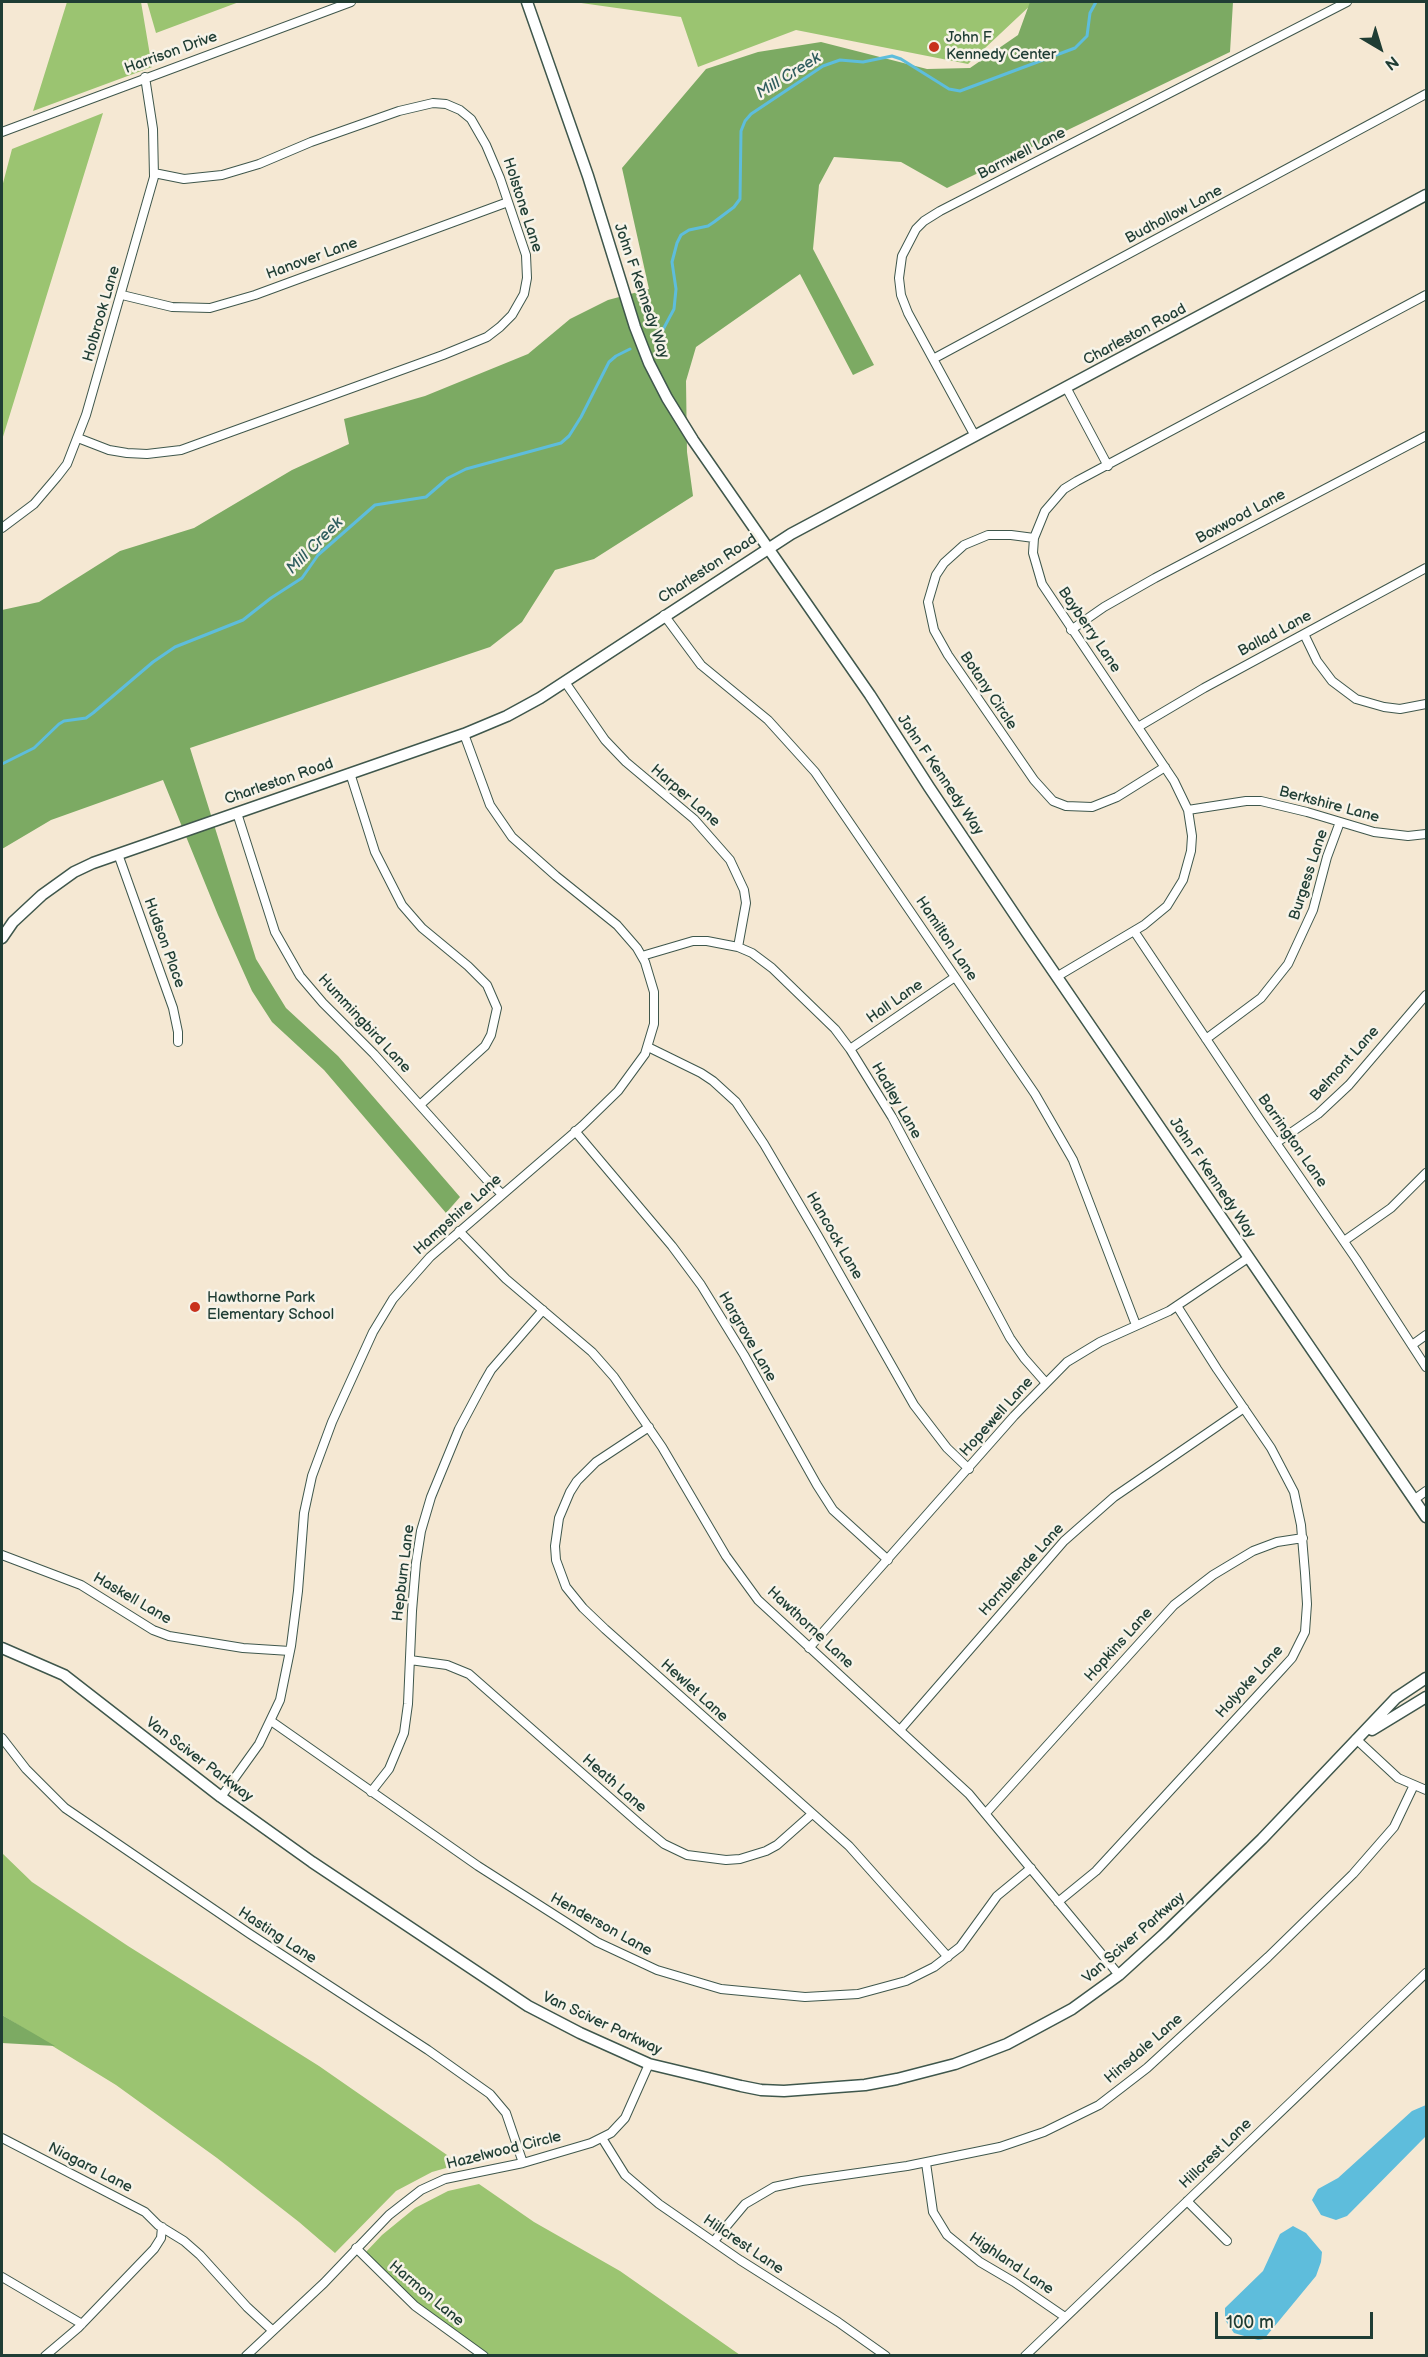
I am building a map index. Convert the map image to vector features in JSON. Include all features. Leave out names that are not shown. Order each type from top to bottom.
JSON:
[{"type":"street","name":"Harrison Drive","points":[[2,132],[351,2]]},
{"type":"street","name":"John F Kennedy Way","points":[[527,2],[566,110],[635,327],[649,363],[693,440],[870,695],[928,787],[1426,1517]]},
{"type":"street","name":"Barnwell Lane","points":[[975,436],[904,303],[900,287],[902,256],[910,237],[924,221],[940,210],[1347,2]]},
{"type":"street","name":"Holbrook Lane","points":[[2,528],[34,504],[46,491],[67,464],[78,438],[122,295],[154,173],[153,129],[145,77]]},
{"type":"street","name":"Budhollow Lane","points":[[933,359],[1426,94]]},
{"type":"street","name":"Holstone Lane","points":[[78,438],[109,450],[127,453],[156,454],[181,450],[487,337],[512,315],[526,287],[526,255],[486,145],[471,120],[460,110],[446,104],[433,103],[399,111],[311,142],[259,164],[222,175],[184,179],[154,173]]},
{"type":"street","name":"Charleston Road","points":[[2,938],[27,908],[74,873],[118,854],[464,734],[507,716],[565,682],[768,548],[1426,195]]},
{"type":"street","name":"Hanover Lane","points":[[122,295],[172,307],[210,308],[255,295],[508,202]]},
{"type":"street","name":"Bayberry Lane","points":[[1058,976],[1144,925],[1167,906],[1183,880],[1191,851],[1192,829],[1182,794],[1042,584],[1033,554],[1038,524],[1053,499],[1071,485],[1426,295]]},
{"type":"street","points":[[1067,389],[1108,466]]},
{"type":"street","name":"Boxwood Lane","points":[[1071,630],[1104,607],[1155,578],[1426,435]]},
{"type":"street","name":"Botany Circle","points":[[1034,538],[1011,535],[988,536],[964,545],[944,563],[936,575],[928,602],[934,630],[948,655],[1034,780],[1053,801],[1079,808],[1105,803],[1165,767]]},
{"type":"street","name":"Ballad Lane","points":[[1138,727],[1204,688],[1426,568]]},
{"type":"street","name":"Hamilton Lane","points":[[664,615],[701,665],[768,720],[804,758],[1040,1101],[1067,1147],[1136,1325]]},
{"type":"street","points":[[1304,634],[1317,661],[1332,681],[1356,699],[1400,709],[1426,704]]},
{"type":"street","name":"Harper Lane","points":[[565,682],[605,741],[626,762],[694,819],[730,860],[744,890],[746,903],[738,947]]},
{"type":"street","name":"Hampshire Lane","points":[[221,1797],[259,1744],[271,1721],[285,1683],[298,1591],[303,1513],[312,1476],[324,1440],[364,1350],[383,1316],[405,1284],[430,1257],[618,1091],[637,1067],[648,1047],[654,1024],[656,1008],[651,977],[642,956],[617,925],[512,837],[490,805],[464,734]]},
{"type":"street","points":[[350,773],[375,852],[398,898],[422,928],[487,985],[497,1008],[491,1035],[485,1046],[421,1104]]},
{"type":"street","name":"Berkshire Lane","points":[[1188,810],[1246,801],[1261,801],[1391,834],[1408,836],[1426,834]]},
{"type":"street","name":"Hummingbird Lane","points":[[237,813],[275,932],[291,962],[323,1004],[362,1041],[502,1194]]},
{"type":"street","name":"Burgess Lane","points":[[1206,1039],[1261,998],[1288,964],[1313,910],[1327,857],[1340,822]]},
{"type":"street","name":"Hudson Place","points":[[118,854],[173,1008],[178,1042]]},
{"type":"street","name":"Barrington Lane","points":[[1134,931],[1344,1241],[1426,1367]]},
{"type":"street","name":"Hadley Lane","points":[[642,956],[693,941],[707,941],[738,947],[752,953],[782,976],[835,1029],[850,1049],[900,1133],[1004,1327],[1024,1358],[1046,1383]]},
{"type":"street","name":"Hall Lane","points":[[850,1049],[956,977]]},
{"type":"street","name":"Belmont Lane","points":[[1276,1143],[1318,1114],[1342,1091],[1426,995]]},
{"type":"street","name":"Hancock Lane","points":[[648,1047],[701,1073],[736,1102],[823,1243],[914,1405],[947,1448],[969,1469]]},
{"type":"street","name":"Hargrove Lane","points":[[575,1131],[696,1278],[744,1355],[825,1498],[843,1520],[888,1560]]},
{"type":"street","points":[[1344,1241],[1391,1208],[1426,1173]]},
{"type":"street","name":"Hawthorne Lane","points":[[459,1231],[495,1269],[580,1340],[603,1364],[649,1427],[736,1571],[770,1612],[957,1782],[986,1813],[1119,1975]]},
{"type":"street","name":"Hopewell Lane","points":[[809,1648],[1046,1383],[1083,1351],[1177,1306],[1248,1258]]},
{"type":"street","name":"Holyoke Lane","points":[[1058,1902],[1096,1871],[1292,1658],[1305,1632],[1307,1618],[1302,1538],[1298,1508],[1288,1477],[1177,1306]]},
{"type":"street","name":"Hepburn Lane","points":[[371,1792],[389,1769],[404,1733],[410,1660],[411,1611],[418,1547],[425,1514],[459,1429],[487,1377],[543,1310]]},
{"type":"street","points":[[1412,1345],[1426,1335]]},
{"type":"street","name":"Hornblende Lane","points":[[900,1730],[1053,1553],[1076,1530],[1114,1497],[1244,1408]]},
{"type":"street","name":"Hewlet Lane","points":[[649,1427],[596,1462],[577,1481],[570,1492],[556,1532],[556,1560],[573,1598],[849,1846],[948,1957]]},
{"type":"street","points":[[1415,1499],[1426,1491]]},
{"type":"street","name":"Hopkins Lane","points":[[986,1813],[1174,1605],[1213,1575],[1253,1551],[1277,1542],[1302,1538]]},
{"type":"street","name":"Haskell Lane","points":[[2,1555],[81,1585],[153,1630],[169,1636],[243,1648],[290,1651]]},
{"type":"street","name":"Van Sciver Parkway","points":[[2,1648],[64,1675],[221,1797],[357,1894],[528,2007],[649,2064],[761,2090],[819,2088],[897,2079],[955,2064],[1007,2044],[1058,2018],[1119,1975],[1227,1874],[1396,1698],[1426,1678]]},
{"type":"street","name":"Heath Lane","points":[[410,1660],[447,1665],[469,1674],[641,1825],[664,1844],[687,1855],[726,1860],[740,1859],[766,1851],[777,1845],[812,1814]]},
{"type":"street","name":"Van Sciver Parkway","points":[[1356,1740],[1426,1697]]},
{"type":"street","name":"Henderson Lane","points":[[271,1721],[538,1906],[597,1942],[641,1964],[688,1981],[721,1989],[788,1997],[858,1994],[906,1981],[921,1975],[948,1957],[971,1934],[997,1896],[1031,1868]]},
{"type":"street","name":"Hasting Lane","points":[[2,1738],[26,1769],[65,1808],[250,1934],[428,2050],[490,2094],[506,2113],[523,2163]]},
{"type":"street","points":[[1356,1740],[1398,1778],[1426,1790]]},
{"type":"street","name":"Hinsdale Lane","points":[[714,2241],[746,2204],[774,2187],[926,2163],[1000,2147],[1044,2132],[1099,2105],[1124,2087],[1268,1957],[1361,1865],[1394,1827],[1414,1785]]},
{"type":"street","name":"Hillcrest Lane","points":[[1024,2355],[1426,1972]]},
{"type":"street","name":"Hazelwood Circle","points":[[246,2355],[324,2283],[356,2248],[400,2206],[430,2185],[445,2179],[523,2163],[602,2138],[611,2133],[625,2118],[649,2064]]},
{"type":"street","name":"Niagara Lane","points":[[2,2138],[145,2212],[200,2255],[247,2307],[272,2330]]},
{"type":"street","name":"Hillcrest Lane","points":[[602,2138],[618,2166],[634,2185],[658,2204],[886,2355]]},
{"type":"street","name":"Highland Lane","points":[[926,2163],[933,2212],[947,2235],[980,2262],[1065,2317]]},
{"type":"street","points":[[1187,2201],[1227,2241]]},
{"type":"street","points":[[45,2355],[82,2324],[154,2249],[161,2238],[162,2227]]},
{"type":"street","name":"Harmon Lane","points":[[356,2248],[415,2306],[484,2355]]},
{"type":"street","points":[[2,2277],[82,2324]]},
{"type":"green space","points":[[67,2],[141,2],[152,67],[33,111]]},
{"type":"green space","points":[[147,2],[239,2],[156,33]]},
{"type":"green space","name":"John F Kennedy Center","points":[[574,2],[1034,2],[968,64],[796,30],[698,67],[681,17]]},
{"type":"green space","points":[[1030,2],[1233,2],[1230,52],[947,188],[901,162],[834,157],[819,185],[813,249],[874,365],[853,375],[800,274],[696,347],[686,381],[687,452],[693,496],[594,559],[555,570],[522,622],[490,647],[190,748],[256,959],[286,1008],[338,1056],[460,1197],[446,1213],[324,1070],[272,1022],[252,991],[163,780],[51,820],[2,849],[2,610],[39,602],[120,551],[194,528],[292,470],[349,444],[344,419],[425,396],[528,354],[570,319],[608,300],[649,289],[622,168],[706,69],[758,52],[821,42],[927,69],[970,68],[1018,35]]},
{"type":"green space","points":[[103,113],[2,440],[2,187],[12,149]]},
{"type":"green space","points":[[2,1853],[32,1882],[128,1946],[319,2066],[460,2164],[432,2172],[396,2191],[335,2253],[217,2158],[116,2085],[2,2015]]},
{"type":"green space","points":[[2,2015],[55,2046],[2,2043]]},
{"type":"green space","points":[[479,2184],[534,2222],[620,2271],[740,2355],[484,2355],[439,2324],[365,2253],[382,2235],[415,2208],[448,2191]]},
{"type":"water","points":[[1426,2105],[1426,2136],[1347,2216],[1336,2220],[1321,2215],[1312,2200],[1318,2189],[1338,2178],[1412,2111]]},
{"type":"water","points":[[1293,2226],[1306,2233],[1322,2252],[1316,2276],[1264,2339],[1258,2340],[1234,2333],[1225,2320],[1225,2308],[1263,2271],[1280,2234]]},
{"type":"waterway","name":"Mill Creek","points":[[654,340],[659,337],[674,309],[676,289],[672,262],[681,235],[689,230],[708,226],[734,207],[740,199],[741,131],[751,114],[823,66],[840,60],[863,62],[892,56],[901,59],[949,89],[960,91],[1075,48],[1087,36],[1090,13],[1096,2]]},
{"type":"waterway","name":"Mill Creek","points":[[2,764],[34,748],[64,721],[86,718],[153,662],[175,647],[243,620],[302,578],[318,555],[375,505],[426,497],[448,478],[466,469],[561,443],[569,436],[581,417],[609,362],[630,349]]},
{"type":"place","name":"John F Kennedy Center","points":[[934,47]]},
{"type":"place","name":"Hawthorne Park Elementary School","points":[[195,1307]]}]
